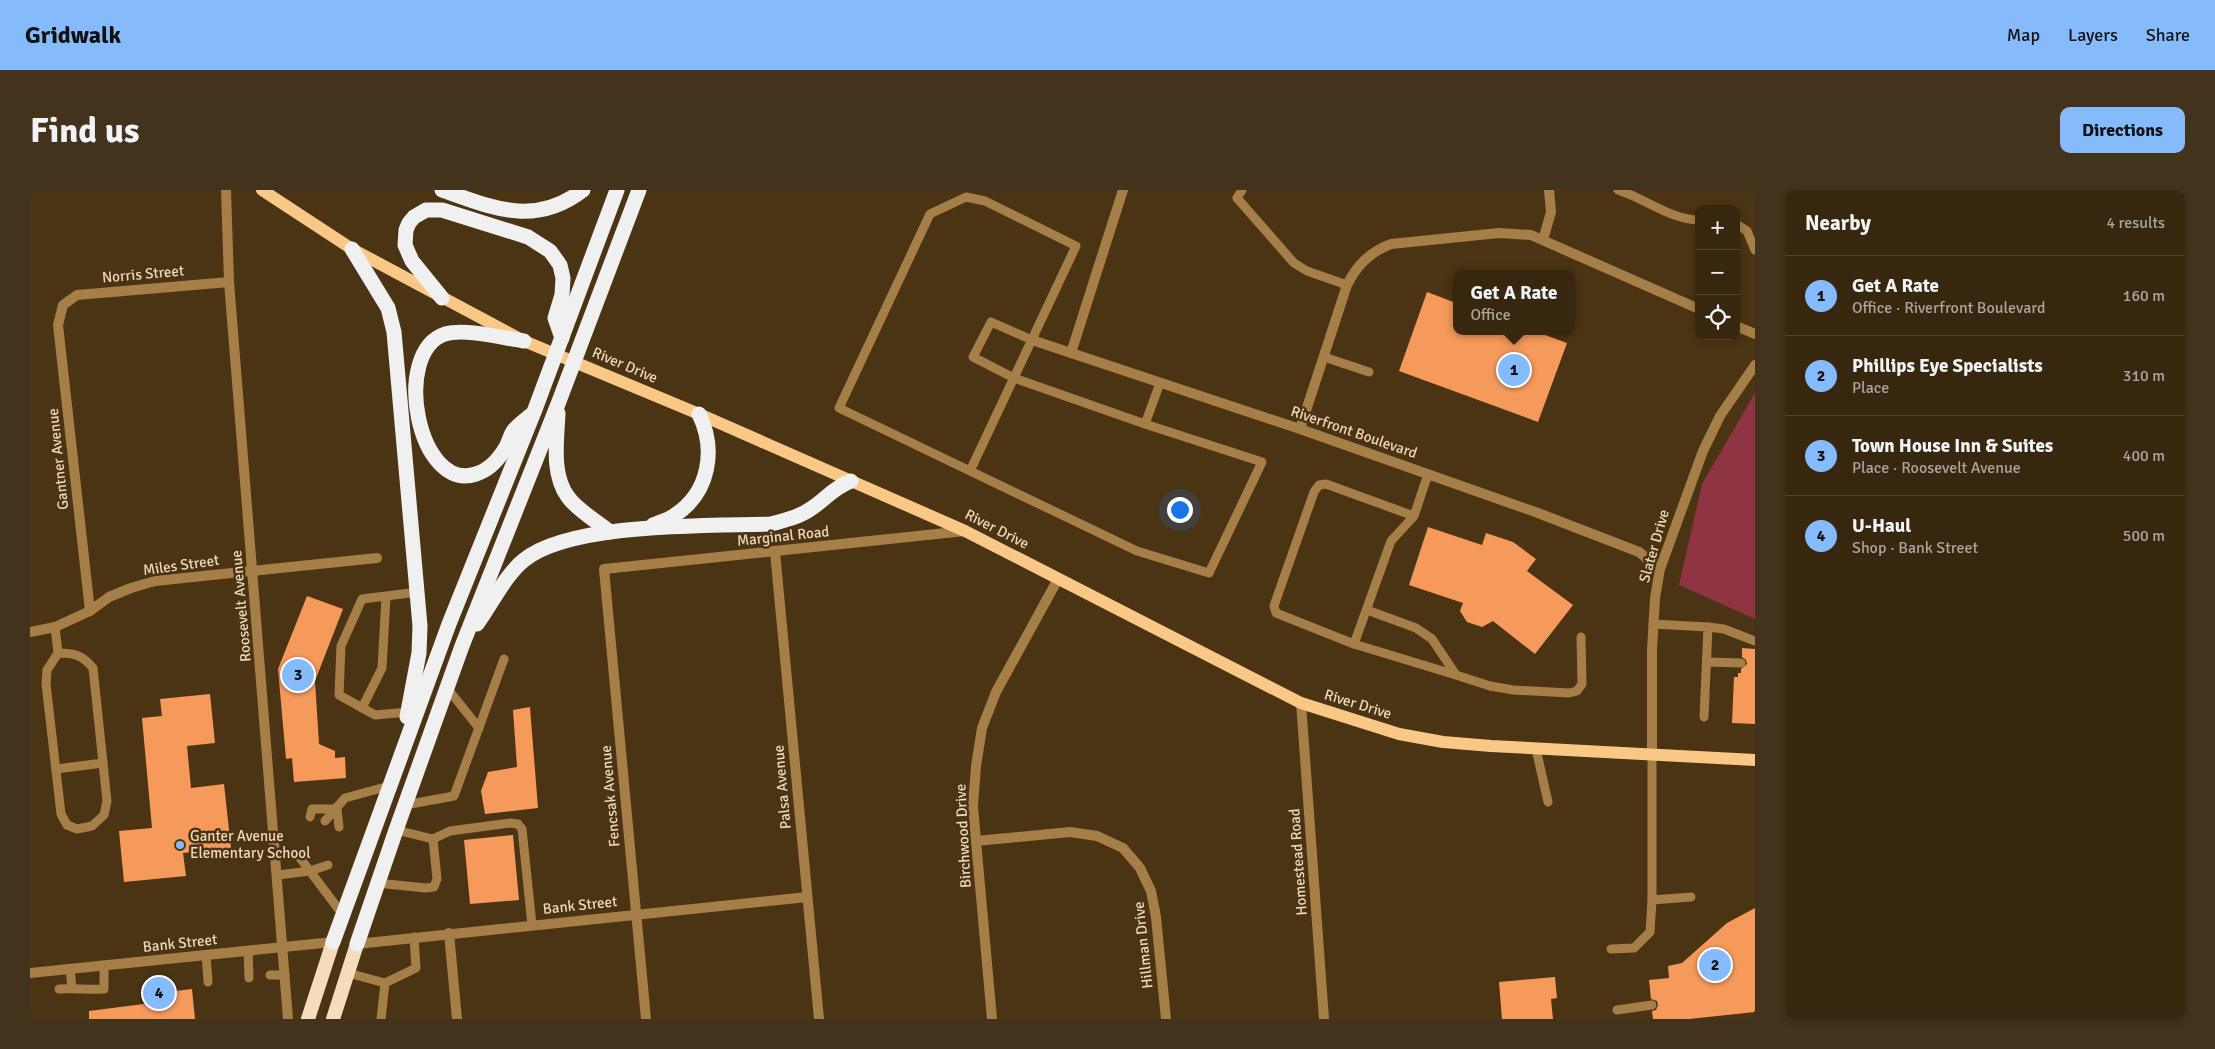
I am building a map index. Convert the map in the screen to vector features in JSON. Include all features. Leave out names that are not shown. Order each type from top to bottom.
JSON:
[{"type":"highway","points":[[442,190],[498,209],[526,211],[545,209],[560,204],[583,190]]},
{"type":"highway","points":[[308,1019],[389,786],[449,624],[534,412],[617,190]]},
{"type":"highway","points":[[333,1019],[396,830],[462,646],[558,404],[639,190]]},
{"type":"highway","points":[[442,298],[412,261],[405,245],[406,230],[409,223],[414,217],[426,210],[442,210],[528,237],[550,251],[560,265],[563,278],[562,295],[555,318],[562,338]]},
{"type":"highway","points":[[352,249],[388,308],[394,332],[420,626],[405,744]]},
{"type":"highway","points":[[524,341],[470,333],[453,333],[439,337],[428,347],[420,362],[416,384],[417,409],[422,433],[433,456],[443,468],[464,476],[477,474],[491,466],[506,446],[512,431],[534,412]]},
{"type":"highway","points":[[558,404],[557,461],[560,483],[569,499],[610,532]]},
{"type":"highway","points":[[642,529],[674,516],[686,506],[701,484],[708,460],[709,446],[707,430],[699,414]]},
{"type":"highway","points":[[462,646],[523,560],[540,550],[562,542],[610,532],[771,524],[792,518],[812,508],[837,486],[851,481]]},
{"type":"main road","name":"River Drive","points":[[262,190],[352,249],[524,341],[699,414],[965,531],[1301,703],[1349,720],[1399,734],[1443,742],[1536,749],[1755,760]]},
{"type":"street","name":"Roosevelt Avenue","points":[[226,190],[229,282],[284,948],[288,1019]]},
{"type":"street","points":[[1071,353],[1123,190]]},
{"type":"street","points":[[1543,240],[1551,212],[1549,190]]},
{"type":"street","points":[[1300,430],[1347,285],[1362,261],[1381,248],[1391,244],[1499,233],[1531,235],[1695,307]]},
{"type":"street","name":"Norris Street","points":[[63,305],[77,295],[229,282]]},
{"type":"street","name":"Gantner Avenue","points":[[63,305],[58,325],[90,611]]},
{"type":"street","points":[[1740,328],[1755,334]]},
{"type":"street","name":"Riverfront Boulevard","points":[[1032,340],[1428,474],[1639,552],[1660,569]]},
{"type":"street","name":"Slater Drive","points":[[1652,754],[1653,624],[1660,569],[1702,451],[1720,416],[1755,365]]},
{"type":"street","name":"Marginal Road","points":[[604,570],[965,531]]},
{"type":"street","name":"Palsa Avenue","points":[[775,552],[819,1019]]},
{"type":"street","name":"Miles Street","points":[[30,632],[55,628],[90,611],[109,597],[155,581],[377,558]]},
{"type":"street","name":"Fencsak Avenue","points":[[604,570],[646,1019]]},
{"type":"street","name":"Birchwood Drive","points":[[992,1019],[976,841],[974,806],[976,766],[982,728],[996,692],[1058,579]]},
{"type":"street","name":"Homestead Road","points":[[1301,703],[1324,1019]]},
{"type":"street","name":"Hillman Drive","points":[[976,841],[1070,832],[1097,836],[1123,848],[1140,868],[1152,891],[1166,1019]]},
{"type":"street","name":"Bank Street","points":[[357,944],[807,897]]},
{"type":"street","points":[[449,933],[456,1019]]},
{"type":"street","name":"Bank Street","points":[[30,972],[334,942]]},
{"type":"lane","points":[[1242,190],[1237,198],[1294,263],[1307,271],[1347,285]]},
{"type":"lane","points":[[1618,190],[1634,195],[1686,220],[1695,220]]},
{"type":"lane","points":[[970,471],[1014,378],[1032,340],[1076,246],[985,201],[966,197],[930,214],[839,408],[970,471],[1137,551],[1209,573],[1262,462],[1145,424],[1014,378],[973,357],[991,322],[1032,340]]},
{"type":"lane","points":[[1740,227],[1747,231],[1755,250]]},
{"type":"lane","points":[[1324,357],[1369,372]]},
{"type":"lane","points":[[1145,424],[1160,382]]},
{"type":"lane","points":[[1354,644],[1392,541],[1414,516],[1428,474]]},
{"type":"lane","points":[[1414,516],[1326,484],[1319,485],[1314,492],[1276,600],[1274,611],[1280,616],[1354,644],[1490,686],[1513,690],[1577,691],[1582,684],[1580,637]]},
{"type":"lane","points":[[408,712],[375,715],[339,695],[341,646],[362,599],[418,592]]},
{"type":"lane","points":[[362,708],[382,668],[386,597]]},
{"type":"lane","points":[[1367,610],[1416,628],[1432,639],[1456,675]]},
{"type":"lane","points":[[1653,624],[1724,629],[1755,641]]},
{"type":"lane","points":[[1704,717],[1708,627]]},
{"type":"lane","points":[[55,628],[58,652],[47,670],[46,684],[61,814],[67,825],[77,828],[92,826],[104,815],[107,801],[93,668],[85,658],[70,653],[58,652]]},
{"type":"lane","points":[[405,805],[454,796],[504,659]]},
{"type":"lane","points":[[1707,662],[1742,663]]},
{"type":"lane","points":[[447,688],[479,728]]},
{"type":"lane","points":[[1536,749],[1548,802]]},
{"type":"lane","points":[[1611,949],[1634,948],[1650,932],[1652,900],[1652,754]]},
{"type":"lane","points":[[56,769],[103,763]]},
{"type":"lane","points":[[326,821],[345,798],[389,786]]},
{"type":"lane","points":[[310,817],[312,810],[336,809]]},
{"type":"lane","points":[[336,809],[339,827]]},
{"type":"lane","points":[[396,830],[433,839],[450,831],[510,823],[518,824],[522,829],[532,925]]},
{"type":"lane","points":[[378,883],[426,888],[434,886],[437,878],[433,839]]},
{"type":"lane","points":[[297,854],[343,915]]},
{"type":"lane","points":[[310,871],[312,859]]},
{"type":"lane","points":[[278,875],[310,871],[328,865]]},
{"type":"lane","points":[[1652,900],[1691,897]]},
{"type":"lane","points":[[348,973],[385,983],[416,968],[414,938]]},
{"type":"lane","points":[[248,951],[249,978]]},
{"type":"lane","points":[[206,955],[208,982]]},
{"type":"lane","points":[[59,989],[72,988],[83,991],[104,989],[104,965]]},
{"type":"lane","points":[[70,969],[72,988]]},
{"type":"lane","points":[[270,976],[285,975]]},
{"type":"lane","points":[[381,1019],[385,983]]},
{"type":"lane","points":[[1617,1010],[1652,1006]]},
{"type":"shaded area","points":[[1755,393],[1755,619],[1679,585],[1702,484]]},
{"type":"building","points":[[1427,292],[1453,302],[1453,335],[1545,335],[1567,343],[1538,422],[1399,371]]},
{"type":"building","points":[[1428,527],[1482,545],[1486,533],[1513,542],[1536,559],[1527,571],[1573,605],[1535,654],[1493,621],[1482,627],[1467,622],[1460,611],[1463,603],[1409,585]]},
{"type":"building","points":[[307,596],[343,609],[315,681],[319,744],[335,751],[335,758],[345,757],[346,778],[294,782],[292,758],[286,759],[278,669]]},
{"type":"building","points":[[1742,648],[1755,649],[1755,724],[1732,723],[1734,677],[1738,677],[1738,673],[1741,673],[1741,669],[1747,664],[1746,660],[1742,657]]},
{"type":"building","name":"Ganter Avenue Elementary School","points":[[210,694],[215,743],[187,746],[191,788],[224,784],[231,848],[183,853],[186,876],[124,882],[119,831],[152,828],[142,718],[162,716],[160,699]]},
{"type":"building","points":[[530,707],[538,808],[485,814],[481,791],[488,772],[517,767],[513,710]]},
{"type":"building","points":[[513,835],[519,900],[470,904],[464,840]]},
{"type":"building","points":[[1755,908],[1755,1012],[1689,1019],[1653,1019],[1652,1011],[1656,1010],[1658,1005],[1657,1001],[1651,999],[1649,980],[1669,978],[1668,966],[1682,963],[1727,923]]},
{"type":"building","points":[[1555,977],[1557,998],[1551,999],[1553,1019],[1502,1019],[1499,982]]},
{"type":"building","points":[[192,989],[195,1019],[89,1019],[89,1011],[167,1001],[167,992]]},
{"type":"place","name":"Get A Rate","points":[[1514,370]]},
{"type":"place","name":"Town House Inn & Suites","points":[[298,675]]},
{"type":"place","name":"Ganter Avenue Elementary School","points":[[180,845]]},
{"type":"place","name":"Phillips Eye Specialists","points":[[1715,965]]},
{"type":"place","name":"U-Haul","points":[[159,993]]}]
